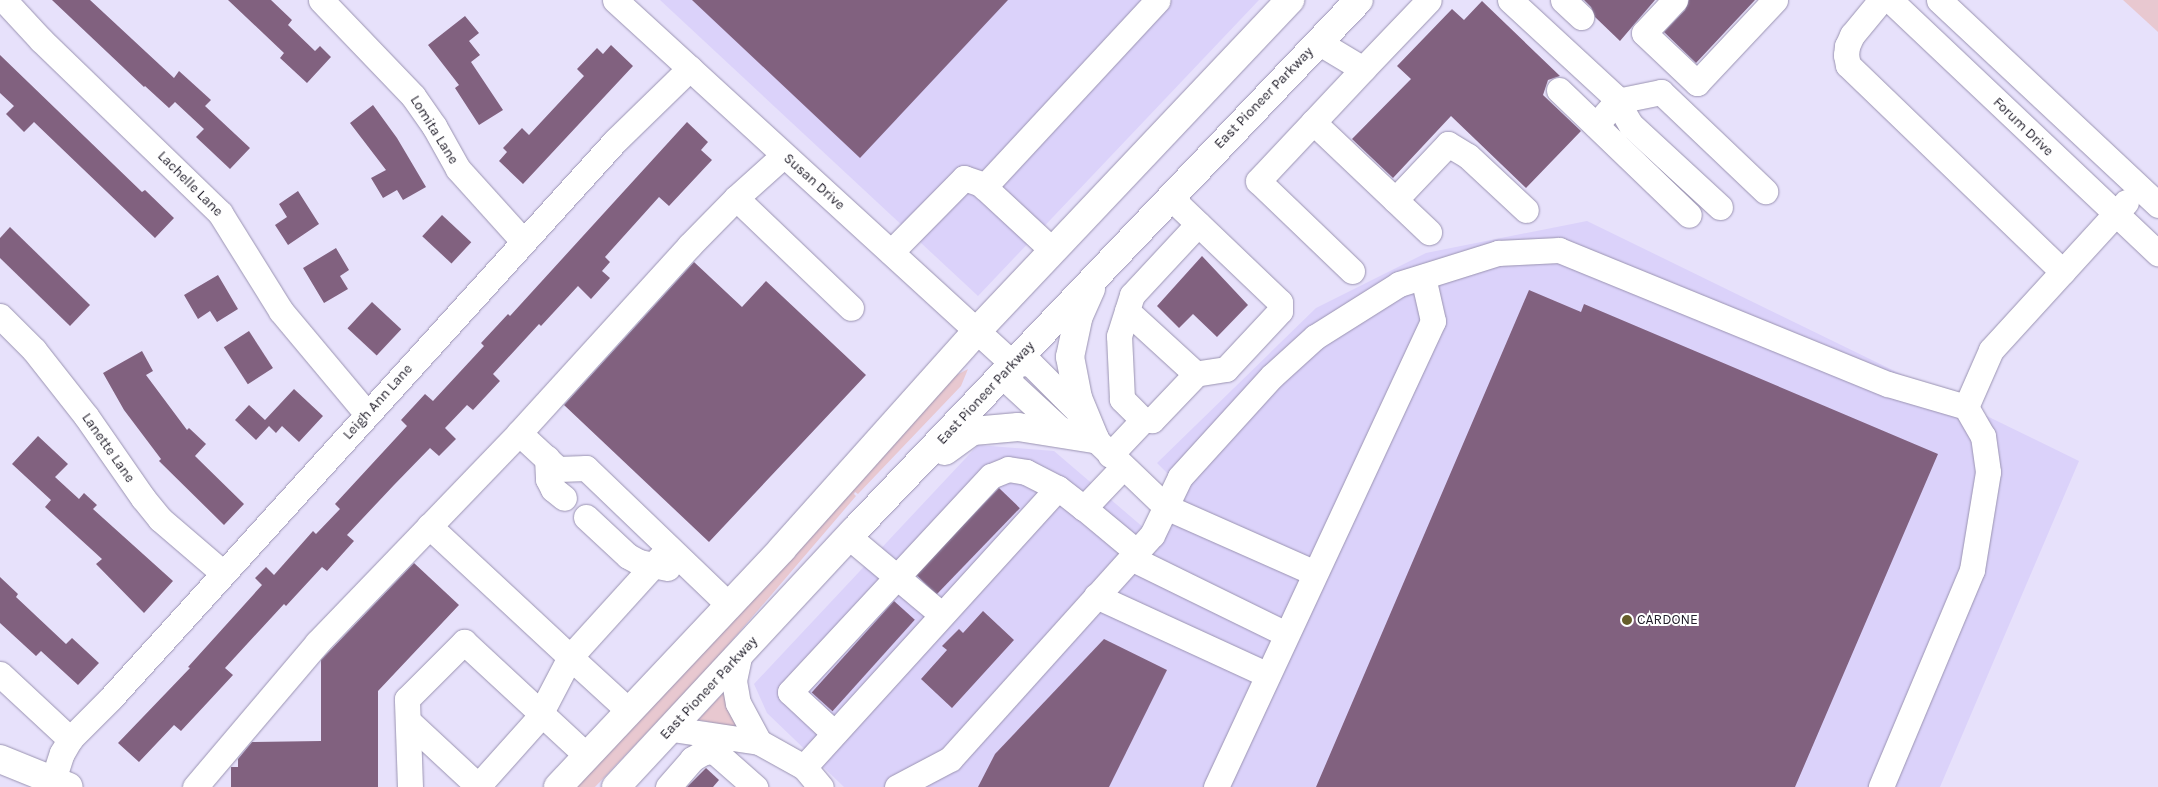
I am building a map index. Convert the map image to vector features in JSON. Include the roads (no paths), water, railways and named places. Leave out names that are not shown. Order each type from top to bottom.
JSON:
[{"type":"main road","name":"East Pioneer Parkway","points":[[616,787],[849,537],[1359,0]]},
{"type":"main road","points":[[558,787],[629,711],[723,599],[1053,250],[1279,4]]},
{"type":"main road","points":[[1096,276],[1078,318],[1070,357],[1078,398],[1109,454]]},
{"type":"main road","points":[[898,486],[973,431],[1018,426],[1109,454]]},
{"type":"main road","points":[[0,759],[61,784]]},
{"type":"street","name":"Lachelle Lane","points":[[4,0],[41,40],[220,213],[281,311],[367,414]]},
{"type":"street","name":"Lomita Lane","points":[[321,0],[414,96],[434,126],[458,169],[523,242]]},
{"type":"street","name":"Susan Drive","points":[[615,0],[1013,364]]},
{"type":"street","points":[[984,187],[1158,0]]},
{"type":"street","points":[[1352,272],[1258,181],[1429,0]]},
{"type":"street","points":[[1510,0],[1617,101],[1631,125],[1720,207]]},
{"type":"street","points":[[1563,0],[1581,17]]},
{"type":"street","points":[[1675,0],[1644,33],[1697,83],[1775,0]]},
{"type":"street","points":[[1881,0],[1852,35],[1847,46],[1846,56],[1848,64],[2063,272]]},
{"type":"street","name":"Forum Drive","points":[[1890,0],[2115,215],[2158,253]]},
{"type":"street","points":[[1939,0],[2158,205]]},
{"type":"street","points":[[1318,42],[1363,69]]},
{"type":"street","name":"Leigh Ann Lane","points":[[61,784],[62,753],[70,739],[110,699],[616,140],[690,68]]},
{"type":"street","points":[[1558,90],[1689,215]]},
{"type":"street","points":[[1596,125],[1617,101],[1661,92],[1765,192]]},
{"type":"street","points":[[1313,122],[1429,232]]},
{"type":"street","points":[[1395,200],[1448,144],[1468,156],[1526,210]]},
{"type":"street","points":[[195,787],[317,643],[519,433],[689,246],[736,198],[784,155]]},
{"type":"street","points":[[891,252],[964,178],[984,187],[1053,250]]},
{"type":"street","points":[[1966,408],[1991,350],[2139,188]]},
{"type":"street","points":[[1170,197],[1280,302],[1280,311],[1226,369],[1196,374],[1152,420],[1144,420],[1122,399],[1119,336],[1132,295],[1198,224]]},
{"type":"street","points":[[736,198],[851,308]]},
{"type":"street","points":[[937,787],[950,759],[1152,536],[1180,476],[1272,376],[1315,337],[1399,284],[1498,253],[1559,250],[1888,384],[1966,408],[1983,436],[1988,472],[1972,570],[1881,787]]},
{"type":"street","points":[[1216,787],[1433,321],[1423,277]]},
{"type":"street","points":[[1127,311],[1196,374]]},
{"type":"street","name":"Lanette Lane","points":[[0,316],[34,350],[86,416],[143,498],[160,518],[224,573]]},
{"type":"street","points":[[1013,364],[1009,382],[1060,429],[1109,454],[1166,507],[1315,573]]},
{"type":"street","points":[[1084,508],[1109,454],[1144,420]]},
{"type":"street","points":[[519,433],[558,469],[586,468],[661,557],[723,599]]},
{"type":"street","points":[[547,458],[548,479],[553,489],[564,498]]},
{"type":"street","points":[[834,733],[790,692],[991,476],[1008,469],[1026,472],[1058,488],[1084,508],[1134,555],[1286,634]]},
{"type":"street","points":[[804,767],[941,614],[1058,488]]},
{"type":"street","points":[[586,517],[628,556],[661,557]]},
{"type":"street","points":[[429,526],[629,711]]},
{"type":"street","points":[[849,537],[941,614]]},
{"type":"street","points":[[408,721],[478,787],[540,714],[570,657],[661,557]]},
{"type":"street","points":[[1096,596],[1268,675]]},
{"type":"street","points":[[410,787],[407,699],[464,642],[587,756]]},
{"type":"street","points":[[739,657],[734,681],[738,702],[759,742]]},
{"type":"street","points":[[0,674],[70,739]]},
{"type":"street","points":[[672,729],[759,742],[804,767],[821,787]]},
{"type":"street","points":[[668,787],[692,759],[704,752],[714,752],[755,787]]},
{"type":"street","points":[[897,787],[950,759]]},
{"type":"place","name":"CARDONE","points":[[1627,620]]}]
